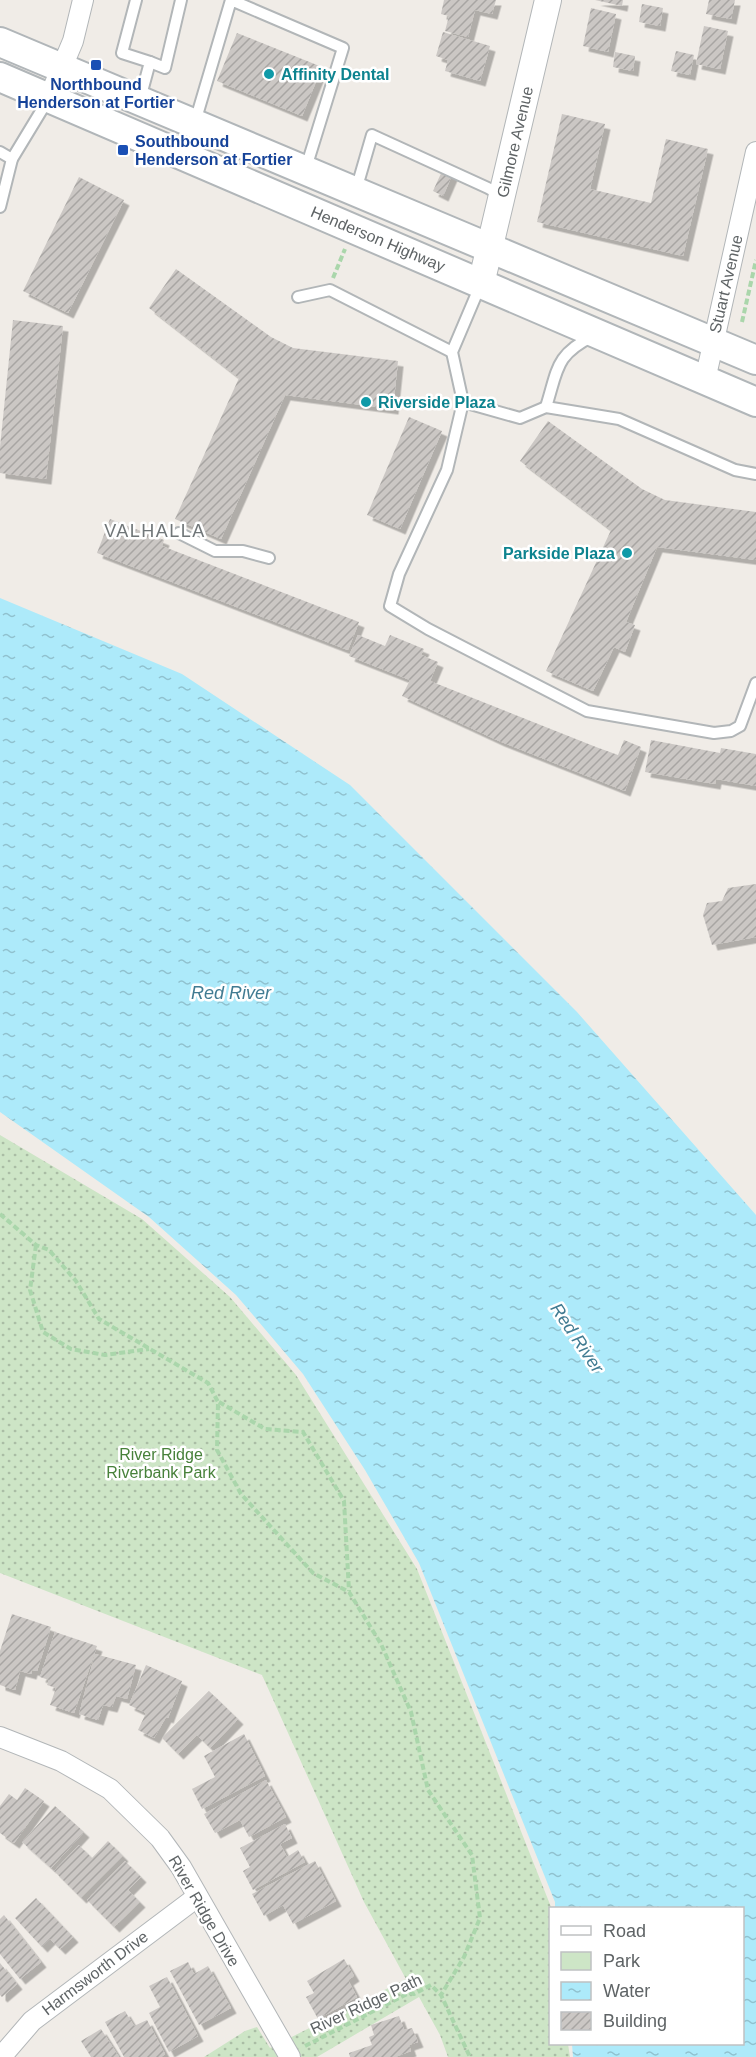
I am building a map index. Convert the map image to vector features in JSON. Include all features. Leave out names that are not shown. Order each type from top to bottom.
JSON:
[{"type":"main road","name":"Henderson Highway","points":[[0,42],[756,360]]},
{"type":"main road","name":"Henderson Highway","points":[[0,77],[756,402]]},
{"type":"street","points":[[50,98],[73,41],[83,0]]},
{"type":"street","name":"Gilmore Avenue","points":[[481,284],[548,0]]},
{"type":"street","name":"Stuart Avenue","points":[[705,380],[713,342],[749,213],[756,153]]},
{"type":"street","name":"River Ridge Drive","points":[[0,1737],[61,1761],[110,1789],[160,1838],[181,1867],[197,1897],[296,2052]]},
{"type":"street","name":"Harmsworth Drive","points":[[1,2057],[32,2020],[197,1897]]},
{"type":"lane","points":[[136,0],[122,53],[165,68],[181,0]]},
{"type":"lane","points":[[195,124],[231,0],[344,48],[305,171]]},
{"type":"lane","points":[[139,100],[150,62]]},
{"type":"lane","points":[[0,207],[12,159],[50,98]]},
{"type":"lane","points":[[355,192],[372,135],[502,196]]},
{"type":"lane","points":[[0,152],[12,159]]},
{"type":"lane","points":[[481,284],[452,352],[463,402],[447,470],[399,574],[390,606],[428,629],[587,711],[714,733],[731,731],[740,726],[756,683]]},
{"type":"lane","points":[[298,297],[330,290],[452,352]]},
{"type":"lane","points":[[546,407],[558,367],[565,354],[577,344],[598,334]]},
{"type":"lane","points":[[463,402],[520,418],[546,407],[619,419],[735,470],[756,474]]},
{"type":"lane","points":[[179,533],[215,551],[243,551],[269,558]]},
{"type":"path","points":[[330,290],[336,268],[346,247]]},
{"type":"path","points":[[742,322],[756,260]]},
{"type":"path","points":[[0,1214],[36,1245],[49,1250],[69,1273],[99,1319],[208,1383],[218,1402],[218,1450],[241,1494],[313,1573],[349,1592]]},
{"type":"path","points":[[36,1245],[30,1290],[43,1332],[71,1349],[105,1355],[150,1348]]},
{"type":"path","points":[[218,1402],[265,1429],[303,1432],[344,1501],[349,1592],[381,1644],[411,1712],[428,1790],[472,1856],[480,1917],[464,1957],[441,1995]]},
{"type":"path","name":"River Ridge Path","points":[[296,2052],[409,1993],[414,1994],[431,1985],[441,1995],[470,2057]]},
{"type":"green space","name":"River Ridge Riverbank Park","points":[[0,1135],[142,1219],[230,1297],[296,1375],[417,1569],[551,1907],[549,1907],[549,2045],[568,2045],[570,2057],[448,2057],[440,2035],[419,1997],[317,2057],[204,2057],[245,2031],[257,2027],[270,2048],[406,1979],[364,1902],[262,1675],[0,1573]]},
{"type":"water","name":"Red River","points":[[0,598],[182,674],[350,785],[577,1012],[756,1215],[756,2057],[573,2057],[572,2045],[744,2045],[744,1907],[555,1907],[555,1902],[419,1563],[365,1470],[303,1374],[236,1295],[149,1217],[0,1112]]},
{"type":"building","points":[[444,0],[496,0],[492,14],[475,10],[468,37],[445,31],[449,16],[441,14]]},
{"type":"building","points":[[595,0],[623,0],[622,6]]},
{"type":"building","points":[[709,0],[735,0],[731,19],[706,14]]},
{"type":"building","points":[[642,4],[663,8],[660,26],[639,22]]},
{"type":"building","points":[[591,8],[616,14],[608,52],[583,46]]},
{"type":"building","points":[[704,26],[728,31],[720,69],[696,64]]},
{"type":"building","points":[[443,32],[490,46],[480,81],[445,71],[448,60],[436,56]]},
{"type":"building","name":"Affinity Dental","points":[[237,33],[322,67],[302,116],[217,81]]},
{"type":"building","points":[[676,51],[694,55],[690,75],[671,71]]},
{"type":"building","points":[[615,52],[635,56],[633,71],[613,67]]},
{"type":"building","points":[[562,114],[605,124],[590,189],[651,203],[666,139],[708,149],[683,256],[537,222]]},
{"type":"building","points":[[443,169],[453,173],[443,196],[433,191]]},
{"type":"building","points":[[79,177],[124,200],[68,313],[23,291]]},
{"type":"building","name":"Riverside Plaza","points":[[176,269],[271,337],[293,348],[398,361],[393,409],[285,395],[221,539],[175,519],[239,378],[149,308]]},
{"type":"building","points":[[13,320],[63,326],[46,479],[0,473],[0,447]]},
{"type":"building","points":[[409,417],[442,431],[400,529],[367,515]]},
{"type":"building","name":"Parkside Plaza","points":[[548,421],[642,489],[665,500],[756,512],[756,560],[657,547],[626,622],[635,625],[625,652],[614,647],[593,691],[546,671],[611,530],[520,461]]},
{"type":"building","points":[[110,519],[164,540],[162,546],[359,622],[348,650],[97,553]]},
{"type":"building","points":[[358,635],[385,646],[390,635],[424,649],[421,655],[438,662],[430,681],[596,747],[618,755],[624,740],[641,747],[625,791],[499,741],[402,696],[410,680],[349,656]]},
{"type":"building","points":[[651,740],[720,753],[721,748],[756,754],[756,786],[716,779],[715,784],[645,772]]},
{"type":"building","points":[[756,884],[756,937],[712,945],[703,915],[707,903],[722,901],[728,888]]},
{"type":"building","points":[[12,1614],[51,1627],[37,1671],[32,1670],[31,1674],[20,1671],[15,1690],[0,1685],[0,1651]]},
{"type":"building","points":[[55,1632],[97,1646],[74,1713],[50,1705],[56,1688],[47,1685],[49,1680],[40,1677]]},
{"type":"building","points":[[95,1654],[136,1665],[127,1699],[116,1696],[112,1707],[103,1705],[98,1720],[79,1714]]},
{"type":"building","points":[[146,1665],[182,1681],[168,1718],[166,1717],[154,1738],[138,1730],[146,1713],[129,1705]]},
{"type":"building","points":[[209,1691],[238,1719],[210,1748],[197,1735],[178,1754],[162,1738]]},
{"type":"building","points":[[244,1734],[265,1776],[202,1809],[192,1789],[215,1777],[204,1756]]},
{"type":"building","points":[[266,1780],[286,1817],[249,1837],[240,1820],[215,1833],[204,1814]]},
{"type":"building","points":[[25,1788],[44,1801],[14,1843],[0,1833],[0,1806],[9,1794],[17,1800]]},
{"type":"building","points":[[55,1806],[84,1832],[51,1868],[22,1842]]},
{"type":"building","points":[[285,1824],[292,1838],[280,1844],[287,1857],[298,1850],[305,1862],[253,1890],[243,1871],[250,1867],[240,1848]]},
{"type":"building","points":[[108,1841],[123,1856],[81,1898],[54,1871],[79,1845],[92,1858]]},
{"type":"building","points":[[125,1861],[141,1877],[128,1890],[140,1902],[114,1927],[87,1900]]},
{"type":"building","points":[[315,1861],[336,1901],[293,1924],[283,1905],[264,1916],[252,1894]]},
{"type":"building","points":[[36,1898],[73,1937],[60,1949],[50,1939],[42,1947],[15,1918]]},
{"type":"building","points":[[4,1915],[41,1962],[20,1979],[0,1954],[0,1919]]},
{"type":"building","points":[[344,1959],[354,1976],[348,1980],[357,1997],[318,2019],[306,1997],[314,1993],[307,1981]]},
{"type":"building","points":[[188,1962],[194,1974],[208,1966],[231,2008],[199,2025],[170,1971]]},
{"type":"building","points":[[0,1963],[17,1984],[2,1997],[0,1995]]},
{"type":"building","points":[[167,1977],[198,2036],[169,2052],[149,2013],[160,2007],[149,1986]]},
{"type":"building","points":[[125,2011],[134,2026],[147,2020],[165,2054],[161,2057],[124,2057],[105,2022]]},
{"type":"building","points":[[399,2016],[404,2030],[412,2028],[418,2042],[409,2045],[411,2051],[395,2057],[350,2057],[349,2053],[372,2045],[369,2037],[374,2035],[371,2025]]},
{"type":"building","points":[[101,2029],[119,2057],[91,2057],[81,2041]]},
{"type":"place","name":"Northbound Henderson at Fortier","points":[[96,65]]},
{"type":"place","name":"Affinity Dental","points":[[269,74]]},
{"type":"place","name":"Southbound Henderson at Fortier","points":[[123,150]]},
{"type":"place","name":"Riverside Plaza","points":[[366,402]]},
{"type":"place","name":"Parkside Plaza","points":[[627,553]]},
{"type":"district","name":"VALHALLA","points":[[155,531]]}]
